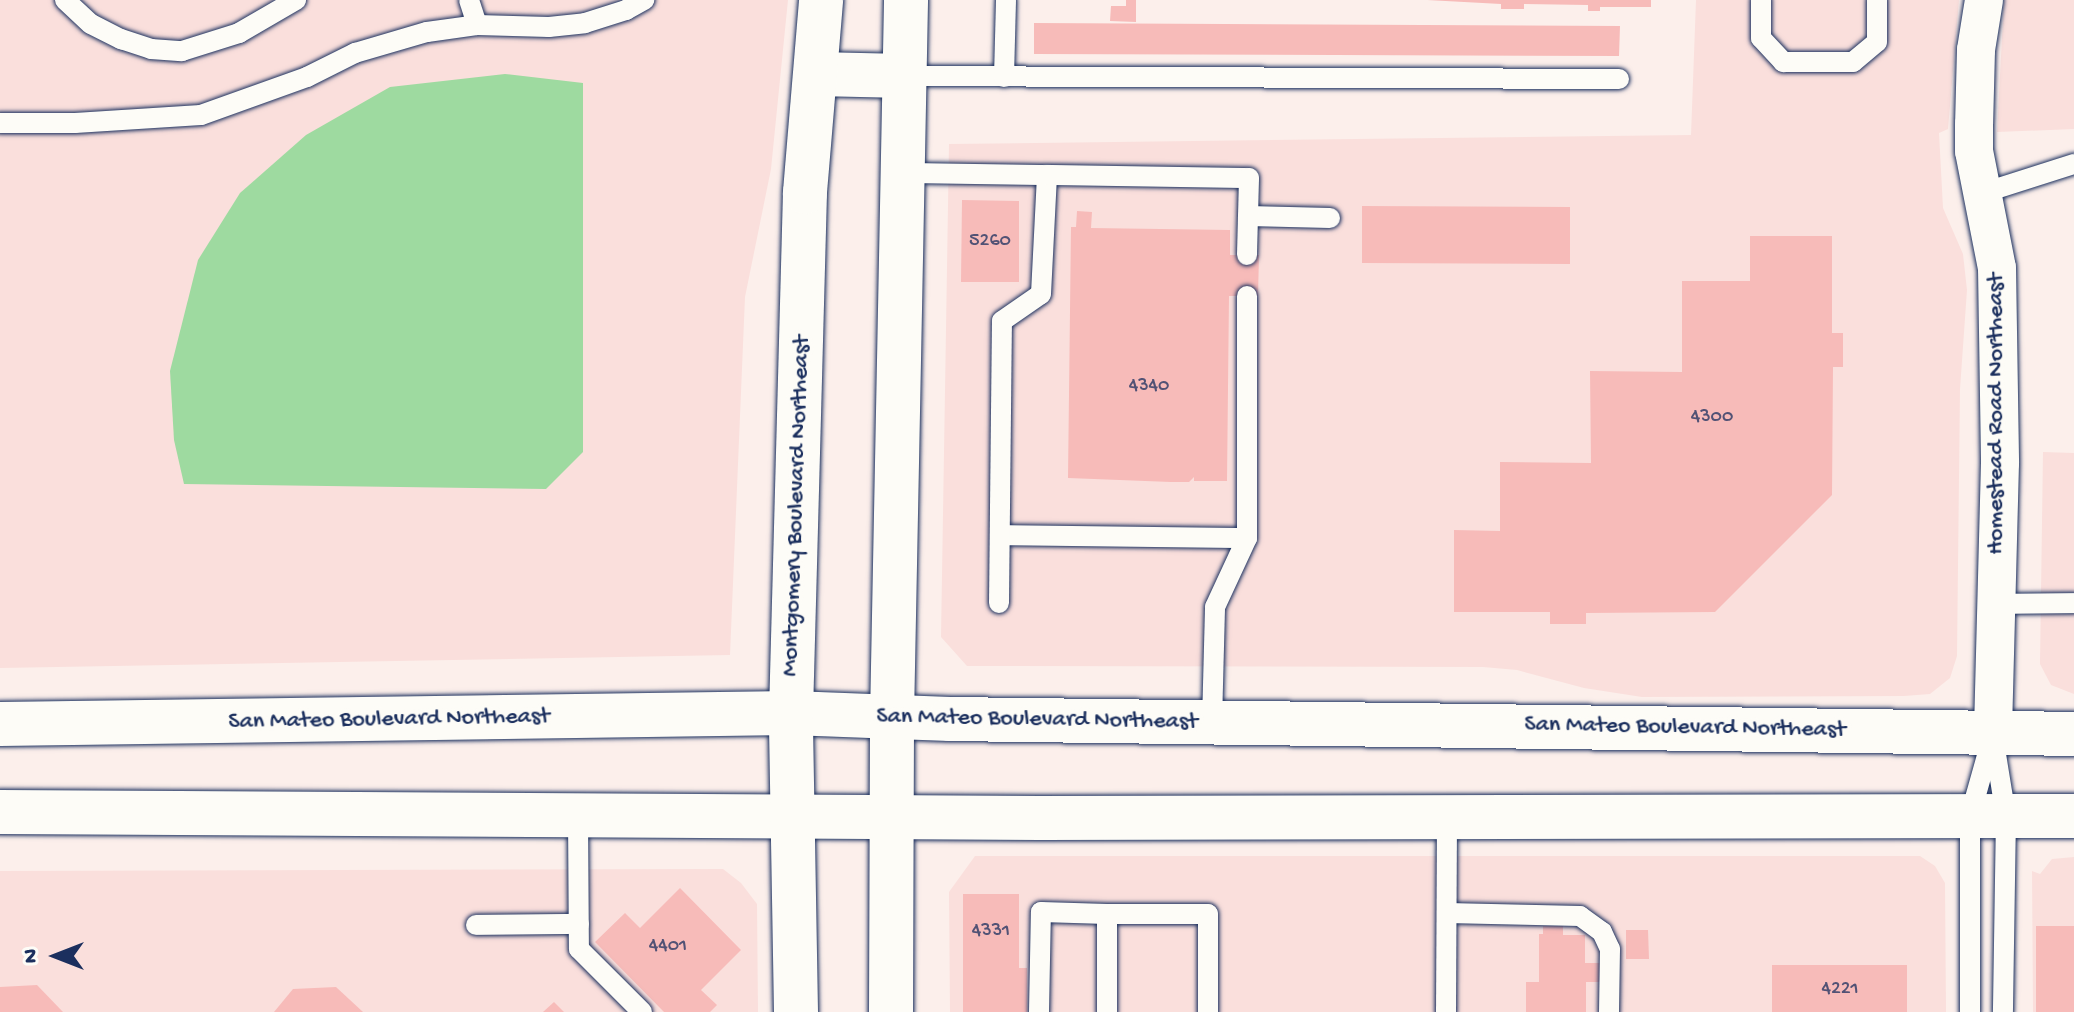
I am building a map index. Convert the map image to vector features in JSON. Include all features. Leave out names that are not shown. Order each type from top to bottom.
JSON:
[{"type":"main road","name":"Montgomery Boulevard Northeast","points":[[796,1012],[791,713],[805,192],[821,0]]},
{"type":"main road","points":[[891,1012],[892,718],[906,0]]},
{"type":"main road","points":[[816,74],[905,76]]},
{"type":"main road","name":"San Mateo Boulevard Northeast","points":[[0,724],[791,713],[892,718],[2074,734]]},
{"type":"main road","points":[[0,812],[793,818],[2074,816]]},
{"type":"street","name":"Homestead Road Northeast","points":[[1984,0],[1976,50],[1974,151],[1997,268],[2000,463],[1993,734]]},
{"type":"lane","points":[[65,0],[91,24],[121,39],[151,49],[182,51],[239,33],[296,0]]},
{"type":"lane","points":[[469,0],[477,25]]},
{"type":"lane","points":[[0,123],[75,123],[201,115],[307,77],[355,53],[427,32],[477,25],[549,27],[585,23],[626,10],[644,0]]},
{"type":"lane","points":[[1004,77],[1006,0]]},
{"type":"lane","points":[[1761,0],[1761,38],[1783,62],[1853,62],[1877,42],[1877,0]]},
{"type":"lane","points":[[905,76],[1619,79]]},
{"type":"lane","points":[[1983,193],[2074,164]]},
{"type":"lane","points":[[903,173],[1249,178],[1247,255]]},
{"type":"lane","points":[[999,603],[1002,321],[1041,294],[1047,175]]},
{"type":"lane","points":[[1248,216],[1330,218]]},
{"type":"lane","points":[[1212,723],[1215,607],[1247,538],[1247,296]]},
{"type":"lane","points":[[1000,535],[1247,538]]},
{"type":"lane","points":[[1997,604],[2074,603]]},
{"type":"lane","points":[[1970,1012],[1993,734]]},
{"type":"lane","points":[[1993,734],[1988,816],[2003,1012]]},
{"type":"lane","points":[[578,816],[579,949],[642,1012]]},
{"type":"lane","points":[[1446,1012],[1447,817]]},
{"type":"lane","points":[[1039,1012],[1041,912],[1208,914],[1208,1012]]},
{"type":"lane","points":[[1447,913],[1580,916],[1602,932],[1610,949],[1609,1012]]},
{"type":"lane","points":[[1107,914],[1107,1012]]},
{"type":"lane","points":[[476,925],[579,924]]},
{"type":"shaded area","points":[[0,0],[788,0],[771,169],[745,297],[730,655],[0,668]]},
{"type":"shaded area","points":[[1696,0],[1959,0],[1948,129],[1939,133],[1943,208],[1963,254],[1967,290],[1960,389],[1957,656],[1950,678],[1930,694],[1904,696],[1642,697],[1584,688],[1517,670],[1483,667],[967,666],[941,637],[949,144],[1691,135]]},
{"type":"shaded area","points":[[2004,0],[2074,0],[2074,129],[1997,132]]},
{"type":"shaded area","points":[[2043,452],[2074,453],[2074,694],[2051,685],[2040,664]]},
{"type":"shaded area","points":[[975,856],[1920,856],[1935,866],[1945,883],[1946,1012],[950,1012],[949,892]]},
{"type":"shaded area","points":[[2074,857],[2074,1012],[2033,1012],[2032,871],[2040,874],[2052,859]]},
{"type":"shaded area","points":[[723,869],[741,883],[757,904],[758,1012],[0,1012],[0,871]]},
{"type":"green space","points":[[505,74],[583,83],[583,452],[546,489],[184,484],[174,440],[170,371],[198,260],[240,193],[306,135],[390,87]]},
{"type":"building","points":[[1126,0],[1136,0],[1136,22],[1110,21],[1111,6],[1126,6]]},
{"type":"building","points":[[1427,0],[1651,0],[1651,7],[1600,7],[1600,11],[1588,11],[1588,5],[1524,4],[1524,9],[1501,9],[1501,4]]},
{"type":"building","points":[[1034,23],[1620,26],[1619,56],[1034,54]]},
{"type":"building","points":[[962,200],[1019,201],[1019,282],[961,282]]},
{"type":"building","points":[[1362,206],[1570,207],[1570,264],[1362,263]]},
{"type":"building","points":[[1077,211],[1092,212],[1091,228],[1230,230],[1230,255],[1259,255],[1258,296],[1229,296],[1227,481],[1194,481],[1194,477],[1189,482],[1068,478],[1071,227],[1076,227]]},
{"type":"building","points":[[1750,236],[1832,236],[1832,333],[1843,333],[1843,367],[1833,367],[1832,495],[1715,612],[1586,613],[1586,624],[1550,624],[1550,612],[1454,612],[1454,530],[1500,531],[1500,462],[1591,463],[1590,371],[1682,372],[1682,281],[1750,281]]},
{"type":"building","points":[[680,888],[741,950],[701,990],[717,1005],[710,1012],[664,1012],[595,942],[625,913],[640,928]]},
{"type":"building","points":[[963,894],[1019,894],[1019,968],[1027,968],[1027,1012],[963,1012]]},
{"type":"building","points":[[1543,926],[1563,926],[1563,935],[1585,935],[1585,963],[1603,963],[1603,982],[1586,982],[1586,1012],[1526,1012],[1526,982],[1539,982],[1539,934],[1543,934]]},
{"type":"building","points":[[2036,926],[2074,926],[2074,1012],[2036,1012]]},
{"type":"building","points":[[1626,930],[1648,930],[1649,959],[1626,959]]},
{"type":"building","points":[[1772,965],[1907,965],[1907,1012],[1772,1012]]},
{"type":"building","points":[[37,985],[63,1012],[0,1012],[0,987]]},
{"type":"building","points":[[336,987],[363,1012],[274,1012],[293,989]]},
{"type":"building","points":[[554,1002],[564,1012],[543,1012]]}]
